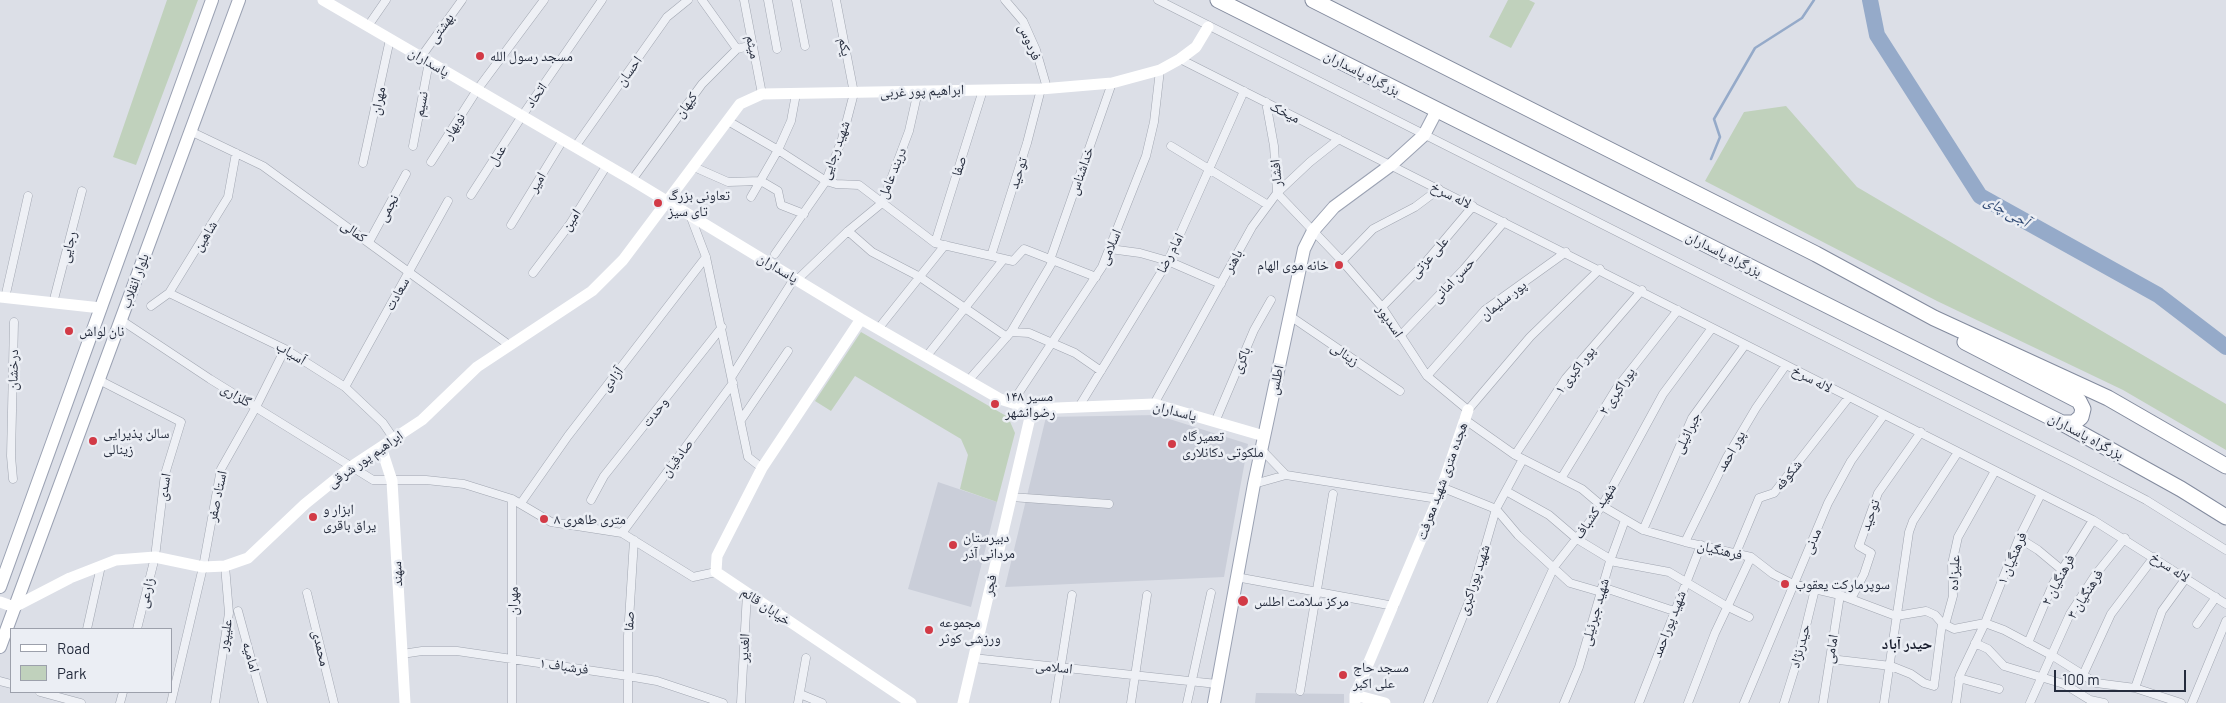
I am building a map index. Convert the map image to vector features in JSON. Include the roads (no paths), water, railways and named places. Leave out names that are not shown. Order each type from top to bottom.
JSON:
[{"type":"highway","name":"بزرگراه پاسداران","points":[[1218,0],[2062,423],[2182,488],[2226,517]]},
{"type":"highway","points":[[1313,0],[1816,254],[1934,318],[2108,398],[2226,466]]},
{"type":"highway","points":[[1934,318],[1970,346],[2079,401],[2082,409],[2081,417],[2074,423],[2062,423]]},
{"type":"main road","name":"بلوار انقلاب","points":[[0,587],[212,0]]},
{"type":"main road","name":"بلوار انقلاب","points":[[0,647],[239,0]]},
{"type":"main road","name":"اطلس","points":[[1214,703],[1254,484],[1304,249],[1313,231],[1334,207],[1391,165],[1424,135],[1437,110]]},
{"type":"main road","points":[[101,308],[121,320]]},
{"type":"street","name":"پاسداران","points":[[323,0],[607,165],[861,319],[1000,399],[1032,409],[1080,405],[1154,404],[1264,436]]},
{"type":"street","points":[[368,26],[386,0]]},
{"type":"street","name":"بهشتی","points":[[425,59],[462,0]]},
{"type":"street","name":"نوبهار","points":[[431,162],[477,90],[544,0]]},
{"type":"street","name":"اتحاد","points":[[522,116],[602,0]]},
{"type":"street","name":"احسان","points":[[575,147],[668,18],[688,0]]},
{"type":"street","points":[[702,0],[737,49],[753,45]]},
{"type":"street","name":"میثم","points":[[744,0],[762,94]]},
{"type":"street","points":[[768,0],[777,49]]},
{"type":"street","points":[[796,0],[804,46]]},
{"type":"street","name":"یکم","points":[[836,0],[854,93]]},
{"type":"street","name":"فردوس","points":[[1005,0],[1023,21],[1036,50],[1044,89]]},
{"type":"street","points":[[1158,0],[1208,27],[1314,78],[2137,495],[2226,550]]},
{"type":"street","name":"ابراهیم پور غربی","points":[[668,202],[740,104],[762,94],[1044,89],[1112,83],[1160,70],[1180,59],[1196,47],[1208,27]]},
{"type":"street","name":"مهران","points":[[364,163],[390,39]]},
{"type":"street","name":"کیهان","points":[[632,180],[702,84],[737,49]]},
{"type":"street","name":"نسیم","points":[[413,146],[425,59]]},
{"type":"street","name":"میخک","points":[[1180,59],[1391,165]]},
{"type":"street","name":"اسلامی","points":[[1012,403],[1096,277],[1110,249],[1146,156],[1154,122],[1160,70]]},
{"type":"street","name":"خداشناس","points":[[968,380],[1009,335],[1052,260],[1112,83]]},
{"type":"street","name":"توحید","points":[[991,256],[1044,89]]},
{"type":"street","name":"صفا","points":[[935,242],[983,90]]},
{"type":"street","name":"دربند عامل","points":[[796,279],[848,231],[882,203],[909,131],[918,91]]},
{"type":"street","name":"امام رضا","points":[[1080,405],[1168,260],[1244,91]]},
{"type":"street","name":"شهید رجایی","points":[[775,254],[826,180],[842,139],[854,93]]},
{"type":"street","points":[[751,198],[778,150],[791,121],[796,94]]},
{"type":"street","name":"افشار","points":[[1266,102],[1274,146],[1277,193],[1313,231]]},
{"type":"street","name":"عدل","points":[[471,194],[522,116]]},
{"type":"street","points":[[728,121],[826,180],[836,184],[859,185],[935,242],[1013,261],[1024,249],[1096,277]]},
{"type":"street","name":"کمالی","points":[[190,131],[264,166],[509,345]]},
{"type":"street","name":"باهنر","points":[[1154,404],[1252,227],[1277,193],[1310,162],[1340,139]]},
{"type":"street","name":"امیر","points":[[511,225],[562,140]]},
{"type":"street","points":[[1171,146],[1268,205]]},
{"type":"street","name":"شاهین","points":[[151,306],[170,293],[228,197],[236,153]]},
{"type":"street","name":"امین","points":[[533,273],[570,224],[607,165]]},
{"type":"street","name":"لاله سرخ","points":[[1391,165],[1642,290],[1745,345],[2093,520],[2125,538],[2226,604]]},
{"type":"street","points":[[694,167],[728,182],[761,181],[778,191],[781,205],[804,214]]},
{"type":"street","name":"نجمی","points":[[369,242],[406,174]]},
{"type":"street","points":[[1342,261],[1373,228],[1415,207],[1439,189]]},
{"type":"street","name":"رجایی","points":[[53,303],[82,191]]},
{"type":"street","points":[[28,196],[2,297],[101,308]]},
{"type":"street","name":"سعادت","points":[[345,387],[448,200]]},
{"type":"street","name":"ابراهیم پور شرقی","points":[[14,607],[70,578],[116,560],[155,557],[203,567],[225,566],[248,558],[305,504],[352,466],[422,420],[477,367],[592,291],[623,260],[668,202]]},
{"type":"street","name":"علی عزتی","points":[[1382,307],[1425,264],[1473,206]]},
{"type":"street","points":[[690,215],[706,258],[748,457],[762,468]]},
{"type":"street","name":"حسن امانی","points":[[1400,336],[1464,269],[1504,222]]},
{"type":"street","points":[[848,231],[872,252],[920,277],[1009,335],[1029,333],[1075,353],[1101,371]]},
{"type":"street","name":"اسدپور","points":[[1313,231],[1382,307],[1427,376],[1466,415]]},
{"type":"street","points":[[878,329],[945,245]]},
{"type":"street","points":[[1110,249],[1140,253],[1168,260],[1221,284]]},
{"type":"street","name":"پور سلیمان","points":[[1427,376],[1485,310],[1566,252]]},
{"type":"street","name":"آزادی","points":[[521,503],[568,436],[706,258]]},
{"type":"street","points":[[926,357],[1003,260]]},
{"type":"street","name":"هجده متری شهید معرفت","points":[[1355,699],[1438,499],[1466,415],[1530,337],[1600,269]]},
{"type":"street","name":"صادقیان","points":[[622,533],[732,380],[796,279]]},
{"type":"street","name":"پور اکبری ۱","points":[[1519,457],[1566,378],[1642,290]]},
{"type":"street","name":"آسیاب","points":[[170,293],[285,349],[345,387],[383,423],[394,439]]},
{"type":"street","name":"باکری","points":[[1215,422],[1254,330],[1271,300]]},
{"type":"street","name":"پوراکبری ۲","points":[[1562,478],[1616,389],[1678,310]]},
{"type":"street","name":"زینالی","points":[[1290,316],[1400,391]]},
{"type":"street","points":[[622,533],[693,577],[716,572],[717,556],[762,468],[861,319]]},
{"type":"street","name":"گلزاری","points":[[121,320],[210,380],[303,435],[373,480],[426,480],[464,484],[512,499],[551,522],[622,533]]},
{"type":"street","name":"درخشان","points":[[13,479],[14,322]]},
{"type":"street","name":"وحدت","points":[[591,500],[604,476],[722,327]]},
{"type":"street","name":"شهید کشباف","points":[[1492,703],[1554,567],[1602,506],[1663,394],[1712,328]]},
{"type":"street","name":"جبرائیلی","points":[[1643,530],[1692,418],[1745,345]]},
{"type":"street","name":"استاد صفر","points":[[171,703],[203,567],[221,469],[256,407],[285,349]]},
{"type":"street","points":[[741,420],[788,351]]},
{"type":"street","name":"پور احمد","points":[[1686,542],[1726,458],[1756,408],[1786,365]]},
{"type":"street","name":"اسدی","points":[[98,380],[181,422],[165,474],[155,557]]},
{"type":"street","name":"شکوفه","points":[[1736,554],[1759,498],[1774,493],[1849,397]]},
{"type":"street","name":"فجر","points":[[963,703],[1032,409]]},
{"type":"street","name":"فرهنگیان","points":[[1466,415],[1519,457],[1582,489],[1602,506],[1643,530],[1751,557],[1773,574],[1793,584],[1840,595],[1896,616]]},
{"type":"street","name":"مدنی","points":[[1744,703],[1828,503],[1851,461],[1884,415]]},
{"type":"street","name":"توحید","points":[[1851,599],[1872,553],[1858,546],[1878,493],[1921,432]]},
{"type":"street","name":"سهند","points":[[381,447],[392,481],[404,703]]},
{"type":"street","points":[[1261,449],[1286,475]]},
{"type":"street","points":[[1884,703],[1891,666],[1896,616],[1909,532],[1913,521],[1958,452]]},
{"type":"street","name":"شهید پوراکبری","points":[[1428,703],[1470,599],[1496,509],[1506,491],[1519,457]]},
{"type":"street","name":"علیزاده","points":[[1891,666],[1912,674],[1924,683],[1934,686],[1944,624],[1953,596],[1952,564],[1958,538],[1995,470]]},
{"type":"street","points":[[1254,484],[1286,475],[1438,499]]},
{"type":"street","points":[[1441,488],[1496,509],[1518,535],[1570,583],[1602,590],[1674,611]]},
{"type":"street","points":[[1506,491],[1549,514],[1577,539],[1610,560],[1669,572],[1728,607],[1749,617]]},
{"type":"street","points":[[1300,691],[1333,494]]},
{"type":"street","name":"فرهنگیان ۱","points":[[1956,703],[1959,678],[1985,623],[2019,538],[2041,494]]},
{"type":"street","points":[[1011,497],[1109,504]]},
{"type":"street","name":"مهران","points":[[512,499],[512,703]]},
{"type":"street","name":"شهید جبرئیلی","points":[[1564,703],[1579,667],[1610,560],[1625,520]]},
{"type":"street","name":"فرهنگیان ۲","points":[[2028,643],[2053,584],[2093,520]]},
{"type":"street","points":[[2019,538],[2038,550],[2062,570]]},
{"type":"street","name":"فرهنگیان ۳","points":[[2030,703],[2053,656],[2070,614],[2096,574],[2125,538]]},
{"type":"street","name":"صفا","points":[[628,703],[628,636],[634,540]]},
{"type":"street","name":"شهید پوراحمد","points":[[1639,703],[1701,545]]},
{"type":"street","name":"زارعی","points":[[137,628],[155,557]]},
{"type":"street","points":[[1688,703],[1751,557]]},
{"type":"street","points":[[2083,675],[2111,614],[2154,557]]},
{"type":"street","points":[[87,628],[101,566]]},
{"type":"street","name":"علیپور","points":[[215,703],[229,613],[225,566]]},
{"type":"street","name":"خیابان قائم","points":[[716,572],[911,703]]},
{"type":"street","points":[[1236,576],[1394,606]]},
{"type":"street","points":[[2135,688],[2162,611],[2186,578]]},
{"type":"street","name":"حیدرنژاد","points":[[1784,703],[1799,656],[1815,589]]},
{"type":"street","name":"محمدی","points":[[307,592],[334,703]]},
{"type":"street","name":"الغدیر","points":[[741,703],[747,593]]},
{"type":"street","points":[[1187,703],[1194,681],[1211,593]]},
{"type":"street","points":[[1055,703],[1072,594]]},
{"type":"street","points":[[1131,703],[1147,595]]},
{"type":"street","name":"امامی","points":[[1823,703],[1840,595]]},
{"type":"street","points":[[2197,624],[2216,597]]},
{"type":"street","points":[[0,602],[14,607]]},
{"type":"street","name":"امامیه","points":[[238,611],[264,703]]},
{"type":"street","points":[[1896,616],[1926,611],[1935,615],[1944,624],[1954,629],[1985,623],[2053,656],[2096,683],[2135,688],[2181,703]]},
{"type":"street","points":[[2192,703],[2226,621]]},
{"type":"street","points":[[1975,643],[1988,649],[2004,666],[2064,684],[2090,700],[2104,703]]},
{"type":"street","name":"فرشباف ۱","points":[[402,654],[422,651],[457,651],[628,676],[657,681],[723,703]]},
{"type":"street","points":[[798,703],[806,658]]},
{"type":"street","name":"اسلامی","points":[[973,658],[1217,684]]},
{"type":"street","points":[[1830,658],[1891,666]]},
{"type":"street","points":[[1959,678],[1999,689]]},
{"type":"street","points":[[45,693],[71,698],[81,703]]},
{"type":"street","points":[[800,694],[822,703]]},
{"type":"street","points":[[1355,699],[1385,703]]},
{"type":"waterway","points":[[1711,159],[1720,137],[1714,119],[1755,48],[1802,18],[1814,0]]},
{"type":"waterway","name":"آجی چای","points":[[1870,0],[1877,35],[1980,196],[2158,295],[2226,347]]},
{"type":"place","name":"مسجد رسول الله","points":[[480,56]]},
{"type":"place","name":"تعاونی بزرگ تای سیز","points":[[658,203]]},
{"type":"place","name":"خانه موی الهام","points":[[1339,265]]},
{"type":"place","name":"نان لواش","points":[[69,331]]},
{"type":"place","name":"مسیر ۱۴۸ رضوانشهر","points":[[995,404]]},
{"type":"place","name":"سالن پذیرایی زینالی","points":[[93,441]]},
{"type":"place","name":"تعمیرگاه ملکوتی دکانلاری","points":[[1172,444]]},
{"type":"place","name":"ابزار و یراق باقری","points":[[313,517]]},
{"type":"place","name":"۸ متری طاهری","points":[[544,519]]},
{"type":"place","name":"دبیرستان مردانی آذر","points":[[953,545]]},
{"type":"place","name":"سوپرمارکت یعقوب","points":[[1785,584]]},
{"type":"place","name":"مرکز سلامت اطلس","points":[[1243,601]]},
{"type":"place","name":"مجموعه ورزشی کوثر","points":[[929,630]]},
{"type":"place","name":"مسجد حاج علی اکبر","points":[[1343,675]]},
{"type":"district","name":"حیدر آباد","points":[[1907,644]]}]
